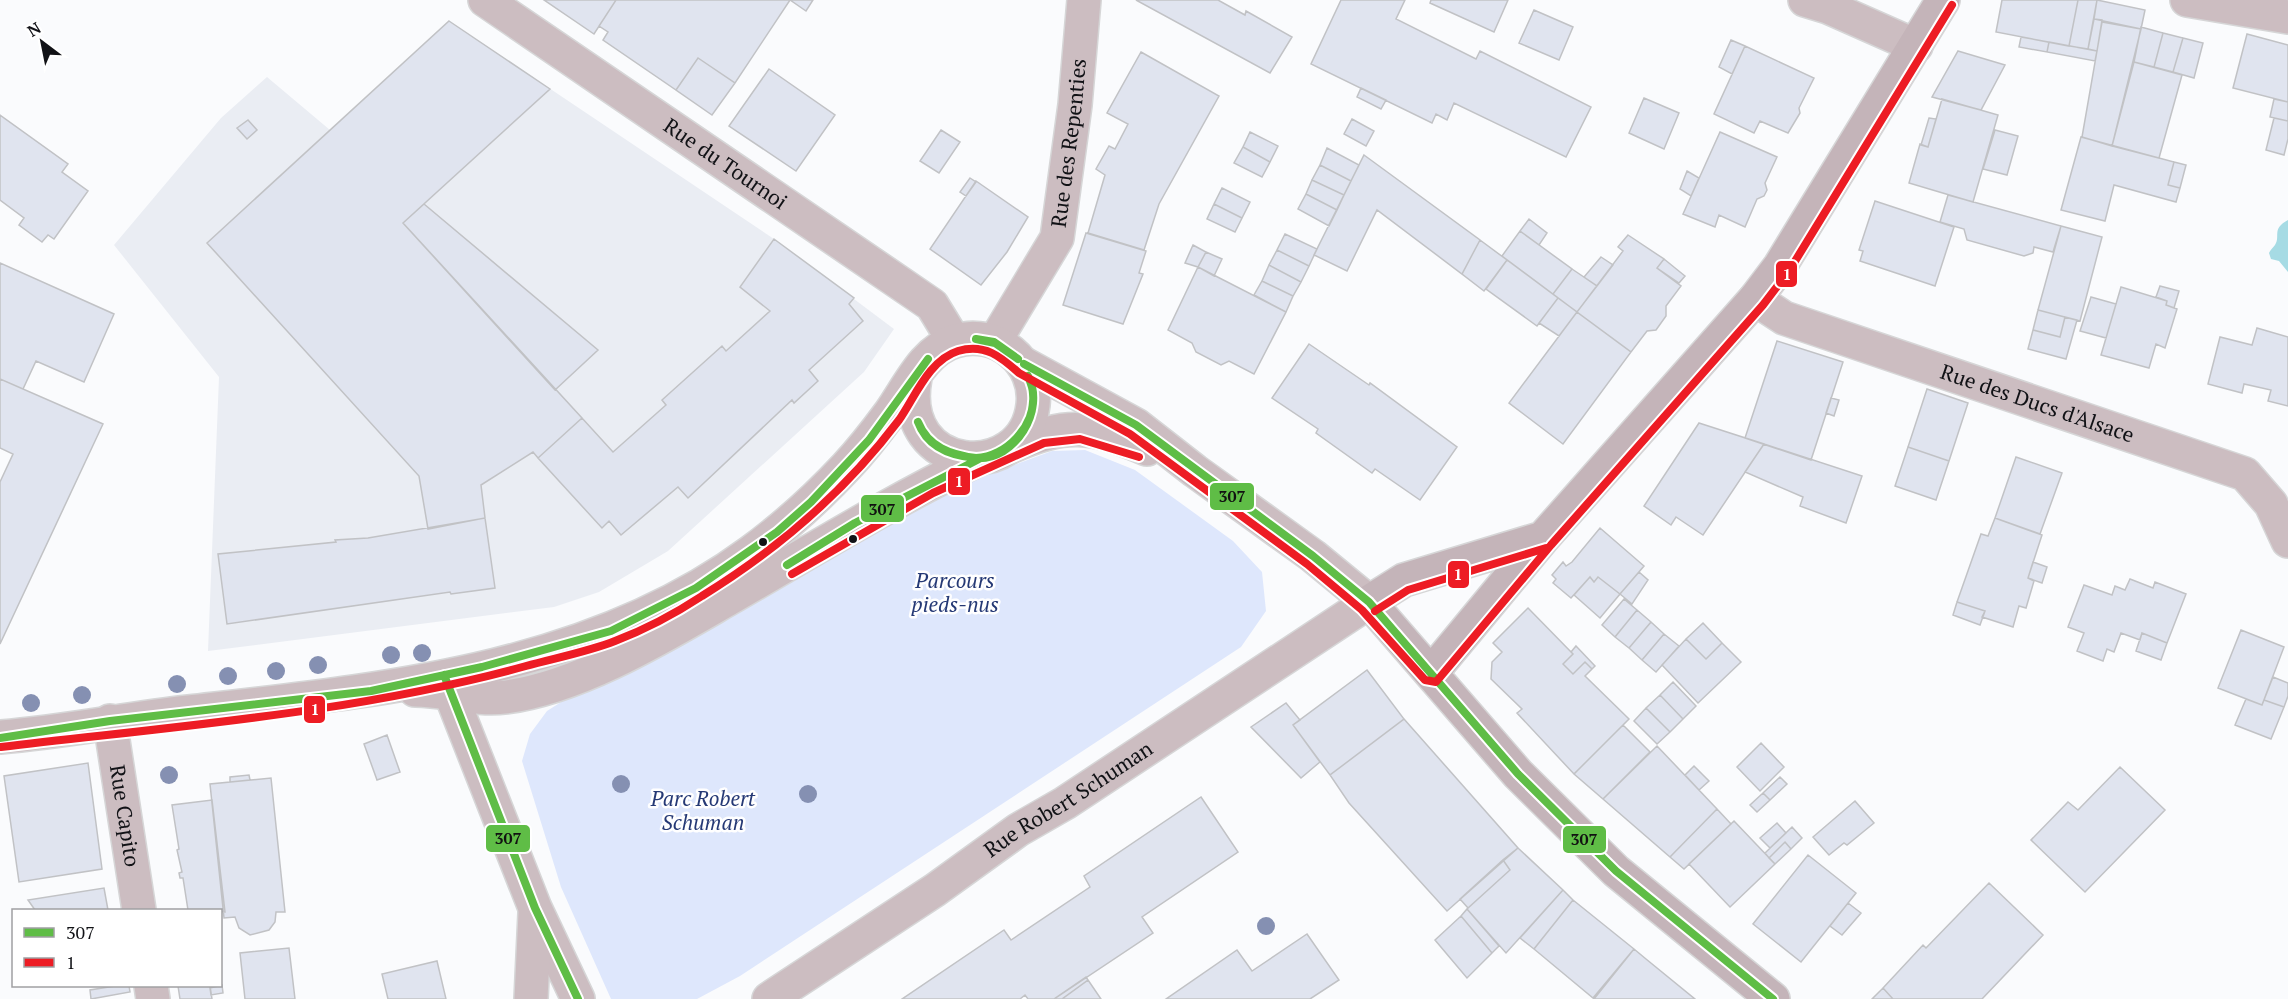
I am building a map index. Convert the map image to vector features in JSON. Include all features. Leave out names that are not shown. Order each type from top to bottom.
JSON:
[{"type":"main road","points":[[1432,672],[1543,538],[1755,299],[1780,266],[1830,189],[1943,0]]},
{"type":"main road","points":[[1543,538],[1404,580],[1369,602],[1518,774],[1616,872],[1773,999]]},
{"type":"street","name":"Rue du Tournoi","points":[[485,0],[932,305],[954,341]]},
{"type":"street","name":"Rue des Repenties","points":[[995,341],[1058,238],[1075,105],[1084,0]]},
{"type":"street","points":[[2187,0],[2288,17]]},
{"type":"street","points":[[1821,2],[1916,46]]},
{"type":"street","name":"Rue des Ducs d'Alsace","points":[[1755,299],[1784,318],[2245,474],[2271,504],[2288,541]]},
{"type":"street","points":[[3,737],[110,721],[446,684],[611,631],[675,600],[721,572],[777,532],[811,502],[869,440],[932,354],[954,341],[974,338],[995,341],[1012,351],[1024,364],[1136,425],[1195,471],[1313,556],[1369,602]]},
{"type":"street","points":[[915,378],[912,398],[921,431],[934,445],[950,455],[994,453],[1030,421],[1034,403],[1032,384],[1024,364]]},
{"type":"street","points":[[446,684],[486,699],[507,697],[564,681],[595,668],[694,619],[855,523],[994,453],[1041,433],[1081,428],[1126,440],[1195,471]]},
{"type":"street","name":"Rue Robert Schuman","points":[[769,999],[935,890],[1018,830],[1065,803],[1369,602]]},
{"type":"street","points":[[446,684],[535,908],[578,999]]},
{"type":"street","name":"Rue Capito","points":[[110,721],[139,909]]},
{"type":"street","points":[[531,999],[535,908]]},
{"type":"shaded area","points":[[449,21],[774,239],[894,329],[864,372],[668,551],[599,592],[554,607],[208,651],[219,377],[114,245],[221,118],[267,77],[330,130]]},
{"type":"shaded area","points":[[2288,220],[2288,272],[2279,261],[2271,259],[2269,253],[2277,242],[2278,229]]},
{"type":"green space","name":"Parc Robert Schuman","points":[[1085,450],[1135,470],[1233,541],[1262,572],[1266,611],[1241,647],[740,976],[697,999],[611,999],[561,887],[522,761],[530,734],[547,711],[569,697],[622,675],[693,639],[806,574],[889,520],[948,489],[1052,451]]},
{"type":"building","points":[[544,0],[616,0],[594,34]]},
{"type":"building","points":[[616,0],[790,0],[735,83],[698,58],[676,90],[603,40],[608,32],[599,26]]},
{"type":"building","points":[[790,0],[813,0],[806,11]]},
{"type":"building","points":[[1136,0],[1218,0],[1245,15],[1246,11],[1292,37],[1270,73]]},
{"type":"building","points":[[1341,0],[1405,0],[1396,19],[1476,59],[1480,51],[1591,107],[1566,157],[1454,103],[1447,120],[1436,114],[1432,123],[1311,64]]},
{"type":"building","points":[[1431,0],[1508,0],[1494,32],[1430,3]]},
{"type":"building","points":[[2002,0],[2078,0],[2069,46],[1996,32]]},
{"type":"building","points":[[2078,0],[2097,0],[2088,49],[2069,46]]},
{"type":"building","points":[[2097,0],[2145,10],[2141,29],[2094,19]]},
{"type":"building","points":[[1534,10],[1573,27],[1559,60],[1519,43]]},
{"type":"building","points":[[2094,19],[2102,20],[2097,51],[2088,49]]},
{"type":"building","points":[[449,21],[550,89],[403,223],[582,418],[538,458],[533,452],[481,485],[485,518],[428,529],[419,476],[207,243]]},
{"type":"building","points":[[2102,22],[2141,29],[2112,146],[2082,137]]},
{"type":"building","points":[[2141,27],[2163,33],[2154,67],[2134,62]]},
{"type":"building","points":[[2163,33],[2183,38],[2173,72],[2154,67]]},
{"type":"building","points":[[2247,34],[2288,45],[2288,102],[2233,88]]},
{"type":"building","points":[[2021,37],[2049,42],[2047,52],[2019,47]]},
{"type":"building","points":[[2183,38],[2203,43],[2194,78],[2173,72]]},
{"type":"building","points":[[1731,40],[1745,46],[1732,74],[1719,67]]},
{"type":"building","points":[[2049,42],[2097,51],[2095,61],[2047,52]]},
{"type":"building","points":[[1745,46],[1814,78],[1799,108],[1800,113],[1788,133],[1760,121],[1754,133],[1714,114]]},
{"type":"building","points":[[1958,51],[2005,65],[1981,110],[1932,97]]},
{"type":"building","points":[[1141,52],[1219,96],[1159,204],[1144,250],[1088,233],[1105,175],[1096,169],[1109,146],[1115,149],[1128,124],[1107,113]]},
{"type":"building","points":[[698,58],[735,83],[712,115],[676,90]]},
{"type":"building","points":[[2134,62],[2182,75],[2159,158],[2112,146]]},
{"type":"building","points":[[769,69],[835,115],[796,171],[729,126]]},
{"type":"building","points":[[1361,88],[1386,100],[1381,109],[1357,97]]},
{"type":"building","points":[[1644,98],[1679,113],[1664,149],[1629,133]]},
{"type":"building","points":[[1942,99],[1998,115],[1973,202],[1909,183],[1920,144],[1928,147]]},
{"type":"building","points":[[2274,99],[2288,102],[2288,121],[2270,117]]},
{"type":"building","points":[[0,115],[68,164],[62,172],[88,191],[54,239],[48,235],[42,242],[19,225],[24,218],[0,200]]},
{"type":"building","points":[[1929,118],[1936,119],[1928,147],[1921,145]]},
{"type":"building","points":[[2274,118],[2288,121],[2288,139],[2284,155],[2266,150]]},
{"type":"building","points":[[1352,119],[1374,131],[1366,146],[1344,134]]},
{"type":"building","points":[[248,120],[257,130],[247,139],[237,128]]},
{"type":"building","points":[[941,130],[960,142],[939,173],[920,161]]},
{"type":"building","points":[[1995,130],[2018,136],[2007,175],[1983,169]]},
{"type":"building","points":[[1250,132],[1278,146],[1270,162],[1243,147]]},
{"type":"building","points":[[1720,132],[1777,157],[1765,183],[1767,190],[1764,196],[1757,199],[1745,227],[1719,215],[1715,227],[1683,214]]},
{"type":"building","points":[[2081,137],[2174,162],[2168,185],[2180,188],[2176,202],[2114,185],[2105,221],[2061,210]]},
{"type":"building","points":[[1243,147],[1270,162],[1262,177],[1234,163]]},
{"type":"building","points":[[1327,148],[1359,165],[1351,181],[1320,165]]},
{"type":"building","points":[[1364,155],[1480,240],[1462,274],[1377,210],[1347,271],[1314,255]]},
{"type":"building","points":[[2174,162],[2186,165],[2180,188],[2168,185]]},
{"type":"building","points":[[1320,165],[1351,181],[1344,195],[1312,180]]},
{"type":"building","points":[[1687,171],[1699,178],[1691,196],[1680,189]]},
{"type":"building","points":[[970,178],[976,182],[966,196],[960,192]]},
{"type":"building","points":[[1312,180],[1344,195],[1337,210],[1306,194]]},
{"type":"building","points":[[976,181],[1028,217],[1007,252],[981,285],[930,249]]},
{"type":"building","points":[[1222,188],[1250,202],[1242,218],[1214,204]]},
{"type":"building","points":[[1306,194],[1337,210],[1329,226],[1298,209]]},
{"type":"building","points":[[1948,195],[2061,226],[2053,252],[2034,247],[2033,253],[2024,256],[1967,240],[1964,229],[1940,222]]},
{"type":"building","points":[[1875,201],[1954,227],[1935,286],[1860,261],[1863,251],[1859,250]]},
{"type":"building","points":[[424,204],[598,350],[555,390],[403,223]]},
{"type":"building","points":[[1214,204],[1242,218],[1235,232],[1207,219]]},
{"type":"building","points":[[1529,219],[1547,233],[1539,245],[1520,231]]},
{"type":"building","points":[[2061,226],[2102,237],[2080,321],[2038,310]]},
{"type":"building","points":[[1520,231],[1572,269],[1553,294],[1502,256]]},
{"type":"building","points":[[1086,233],[1146,251],[1139,273],[1143,274],[1123,324],[1063,305]]},
{"type":"building","points":[[1285,234],[1317,249],[1309,266],[1277,250]]},
{"type":"building","points":[[1628,235],[1664,259],[1657,268],[1681,286],[1666,306],[1666,316],[1656,330],[1647,331],[1631,352],[1577,312],[1623,251],[1618,247]]},
{"type":"building","points":[[774,239],[854,298],[849,304],[863,321],[809,370],[818,381],[794,403],[792,400],[688,498],[678,487],[621,535],[609,521],[602,528],[538,458],[582,418],[613,452],[666,405],[662,400],[722,346],[726,351],[770,311],[740,287]]},
{"type":"building","points":[[1480,240],[1507,260],[1484,291],[1462,274]]},
{"type":"building","points":[[1193,245],[1206,252],[1198,267],[1185,263]]},
{"type":"building","points":[[1277,250],[1309,266],[1301,282],[1269,265]]},
{"type":"building","points":[[1206,252],[1222,259],[1214,276],[1198,267]]},
{"type":"building","points":[[1601,257],[1613,265],[1597,286],[1584,277]]},
{"type":"building","points":[[1664,259],[1685,276],[1679,283],[1657,268]]},
{"type":"building","points":[[1507,260],[1558,298],[1537,326],[1486,289]]},
{"type":"building","points":[[0,263],[114,314],[84,382],[36,361],[23,389],[0,379]]},
{"type":"building","points":[[1269,265],[1301,282],[1293,296],[1262,281]]},
{"type":"building","points":[[1198,267],[1286,312],[1254,374],[1229,361],[1221,365],[1196,352],[1192,343],[1168,330]]},
{"type":"building","points":[[1572,269],[1597,286],[1577,312],[1553,294]]},
{"type":"building","points":[[1262,281],[1293,296],[1286,312],[1254,295]]},
{"type":"building","points":[[2160,286],[2179,291],[2174,308],[2166,305],[2167,301],[2156,297]]},
{"type":"building","points":[[2121,287],[2167,301],[2166,305],[2177,309],[2165,348],[2156,344],[2149,368],[2101,355]]},
{"type":"building","points":[[2091,297],[2116,304],[2106,338],[2080,331]]},
{"type":"building","points":[[1558,298],[1577,312],[1559,336],[1539,323]]},
{"type":"building","points":[[2038,310],[2065,317],[2060,337],[2033,330]]},
{"type":"building","points":[[1577,312],[1631,352],[1563,444],[1509,403]]},
{"type":"building","points":[[2065,317],[2077,320],[2066,359],[2028,349],[2033,330],[2060,337]]},
{"type":"building","points":[[2257,328],[2288,337],[2288,406],[2268,401],[2271,390],[2244,384],[2242,393],[2208,384],[2220,337],[2252,345]]},
{"type":"building","points":[[1777,341],[1843,362],[1811,460],[1745,438]]},
{"type":"building","points":[[1309,344],[1369,385],[1370,383],[1457,447],[1420,500],[1375,469],[1372,473],[1316,433],[1318,429],[1272,398]]},
{"type":"building","points":[[0,379],[103,424],[0,644],[0,482],[13,454],[0,448]]},
{"type":"building","points":[[1927,389],[1968,403],[1949,461],[1908,447]]},
{"type":"building","points":[[1831,398],[1839,400],[1834,416],[1826,413]]},
{"type":"building","points":[[1699,423],[1764,444],[1703,535],[1676,517],[1671,525],[1644,506]]},
{"type":"building","points":[[1764,444],[1862,476],[1846,523],[1800,506],[1803,497],[1745,472]]},
{"type":"building","points":[[1908,447],[1949,461],[1936,500],[1895,486]]},
{"type":"building","points":[[2016,457],[2062,473],[2040,534],[1995,518]]},
{"type":"building","points":[[485,518],[495,588],[451,594],[450,592],[227,624],[218,554],[368,538]]},
{"type":"building","points":[[1995,518],[2042,535],[2028,578],[2034,581],[2026,608],[2019,606],[2013,627],[1982,617],[1985,611],[1957,602],[1981,534],[1988,536]]},
{"type":"building","points":[[1600,528],[1644,566],[1620,594],[1598,577],[1594,582],[1590,577],[1571,598],[1553,583],[1556,579],[1552,575],[1563,562],[1566,566],[1572,562]]},
{"type":"building","points":[[2033,562],[2047,567],[2042,583],[2028,578]]},
{"type":"building","points":[[1639,572],[1648,580],[1632,604],[1620,594]]},
{"type":"building","points":[[1590,577],[1594,582],[1598,577],[1620,594],[1600,618],[1574,595]]},
{"type":"building","points":[[2130,579],[2153,588],[2155,582],[2186,594],[2167,643],[2142,633],[2140,640],[2121,633],[2114,652],[2107,649],[2103,661],[2077,651],[2084,633],[2068,627],[2084,585],[2112,595],[2115,586],[2125,590]]},
{"type":"building","points":[[1624,599],[1637,610],[1615,637],[1602,625]]},
{"type":"building","points":[[1957,602],[1985,611],[1980,625],[1953,615]]},
{"type":"building","points":[[1528,608],[1573,654],[1563,664],[1573,674],[1585,662],[1592,669],[1585,676],[1629,719],[1574,774],[1517,713],[1522,709],[1491,679],[1492,662],[1502,652],[1493,643]]},
{"type":"building","points":[[1637,610],[1651,622],[1629,648],[1615,637]]},
{"type":"building","points":[[1651,622],[1664,634],[1642,660],[1629,648]]},
{"type":"building","points":[[1703,623],[1722,643],[1706,659],[1686,639]]},
{"type":"building","points":[[2241,630],[2284,647],[2262,705],[2218,688]]},
{"type":"building","points":[[2142,633],[2167,643],[2161,660],[2136,651]]},
{"type":"building","points":[[1664,634],[1679,646],[1656,672],[1642,660]]},
{"type":"building","points":[[1686,639],[1706,659],[1722,643],[1741,662],[1698,703],[1662,665]]},
{"type":"building","points":[[1576,646],[1595,666],[1592,669],[1585,662],[1573,674],[1563,664],[1573,654],[1571,652]]},
{"type":"building","points":[[1367,670],[1404,719],[1330,775],[1293,725]]},
{"type":"building","points":[[2273,677],[2288,683],[2288,696],[2284,707],[2264,700]]},
{"type":"building","points":[[1673,682],[1696,706],[1683,719],[1660,695]]},
{"type":"building","points":[[1660,695],[1683,719],[1670,732],[1646,708]]},
{"type":"building","points":[[2246,699],[2262,705],[2264,700],[2284,707],[2271,739],[2235,725]]},
{"type":"building","points":[[1286,703],[1300,720],[1293,725],[1320,762],[1301,778],[1251,727]]},
{"type":"building","points":[[1646,708],[1670,732],[1657,744],[1634,721]]},
{"type":"building","points":[[1404,719],[1518,848],[1447,911],[1349,803],[1330,775]]},
{"type":"building","points":[[1623,725],[1650,752],[1603,799],[1574,774]]},
{"type":"building","points":[[387,735],[400,772],[377,780],[364,744]]},
{"type":"building","points":[[1761,743],[1784,767],[1760,791],[1737,767]]},
{"type":"building","points":[[1657,746],[1717,809],[1670,857],[1603,799]]},
{"type":"building","points":[[88,763],[102,869],[19,882],[4,776]]},
{"type":"building","points":[[1694,766],[1709,781],[1699,790],[1685,775]]},
{"type":"building","points":[[2120,767],[2165,810],[2085,892],[2031,840],[2068,802],[2078,810]]},
{"type":"building","points":[[249,775],[250,780],[230,782],[230,777]]},
{"type":"building","points":[[1780,777],[1787,784],[1770,800],[1763,793]]},
{"type":"building","points":[[271,778],[285,912],[276,912],[275,922],[269,930],[250,935],[239,928],[235,917],[224,918],[210,784]]},
{"type":"building","points":[[1763,793],[1770,800],[1757,812],[1750,805]]},
{"type":"building","points":[[1201,797],[1238,852],[1142,917],[1153,933],[1054,999],[1028,999],[1025,995],[1020,999],[902,999],[1004,930],[1011,940],[1090,887],[1084,876]]},
{"type":"building","points":[[212,800],[225,912],[222,912],[222,909],[188,909],[183,878],[180,878],[179,873],[182,872],[172,805]]},
{"type":"building","points":[[1855,801],[1874,823],[1847,845],[1844,843],[1829,855],[1813,837]]},
{"type":"building","points":[[1717,809],[1731,824],[1684,869],[1670,857]]},
{"type":"building","points":[[1734,821],[1775,864],[1730,907],[1689,864]]},
{"type":"building","points":[[1777,823],[1786,833],[1770,848],[1760,838]]},
{"type":"building","points":[[1792,827],[1802,838],[1791,849],[1785,842],[1769,858],[1765,853]]},
{"type":"building","points":[[1785,842],[1791,849],[1775,864],[1769,858]]},
{"type":"building","points":[[1518,848],[1563,890],[1506,953],[1467,909],[1510,870],[1503,860]]},
{"type":"building","points":[[1808,855],[1856,893],[1801,962],[1753,924]]},
{"type":"building","points":[[1503,860],[1510,870],[1468,908],[1460,899]]},
{"type":"building","points":[[1989,883],[2043,935],[1982,999],[1893,999],[1883,988],[1923,945],[1926,948]]},
{"type":"building","points":[[104,888],[108,909],[34,909],[28,900]]},
{"type":"building","points":[[1563,890],[1573,900],[1534,949],[1520,938]]},
{"type":"building","points":[[1573,900],[1634,949],[1593,998],[1534,949]]},
{"type":"building","points":[[1848,903],[1861,913],[1842,935],[1830,926]]},
{"type":"building","points":[[1467,909],[1499,946],[1492,953],[1461,916]]},
{"type":"building","points":[[1461,916],[1492,953],[1467,978],[1435,940]]},
{"type":"building","points":[[1307,934],[1339,980],[1310,999],[1166,999],[1237,950],[1252,971]]},
{"type":"building","points":[[289,948],[295,999],[245,999],[240,953]]},
{"type":"building","points":[[1634,949],[1646,959],[1695,999],[1594,999]]},
{"type":"building","points":[[437,961],[446,999],[388,999],[382,974]]},
{"type":"building","points":[[1086,977],[1088,980],[1062,999],[1054,999]]},
{"type":"building","points":[[1088,980],[1101,999],[1062,999]]},
{"type":"building","points":[[222,985],[223,993],[211,995],[210,988],[222,987]]},
{"type":"building","points":[[129,987],[130,992],[91,999],[90,990]]},
{"type":"building","points":[[178,987],[210,987],[212,999],[180,999]]},
{"type":"building","points":[[1883,988],[1893,999],[1872,999]]},
{"type":"transit line","name":"1","points":[[1,747],[199,725],[397,696],[571,655],[626,637],[692,602],[730,578],[783,539],[856,471],[899,420],[924,380],[939,362],[958,351],[968,349],[992,353],[1019,373],[1130,434],[1307,564],[1362,610],[1425,680],[1436,682],[1551,545],[1763,305],[1789,271],[1952,5]]},
{"type":"transit line","name":"307","points":[[976,339],[994,342],[1018,359]]},
{"type":"transit line","name":"307","points":[[976,339],[995,343],[1018,359]]},
{"type":"transit line","name":"307","points":[[0,738],[110,721],[371,691],[482,667],[611,631],[696,588],[777,532],[811,502],[869,440],[928,359]]},
{"type":"transit line","name":"307","points":[[1024,364],[1136,425],[1313,556],[1369,602],[1518,774],[1616,871],[1773,999]]},
{"type":"transit line","name":"307","points":[[976,458],[990,457],[1003,451],[1023,431],[1030,418],[1033,404],[1033,389],[1028,376]]},
{"type":"transit line","name":"307","points":[[976,458],[998,452],[1008,446],[1024,428],[1033,406],[1033,392],[1028,376]]},
{"type":"transit line","name":"307","points":[[918,422],[922,431],[934,444],[949,452],[976,458]]},
{"type":"transit line","name":"307","points":[[918,422],[927,438],[941,449],[957,455],[976,458]]},
{"type":"transit line","name":"1","points":[[792,574],[933,493],[1044,443],[1080,439],[1139,457]]},
{"type":"transit line","name":"307","points":[[787,565],[855,523],[981,458]]},
{"type":"transit line","name":"1","points":[[1375,611],[1408,590],[1546,548]]},
{"type":"transit line","name":"307","points":[[444,675],[535,908],[578,999]]},
{"type":"park label","name":"Parcours pieds-nus","points":[[955,593]]}]
